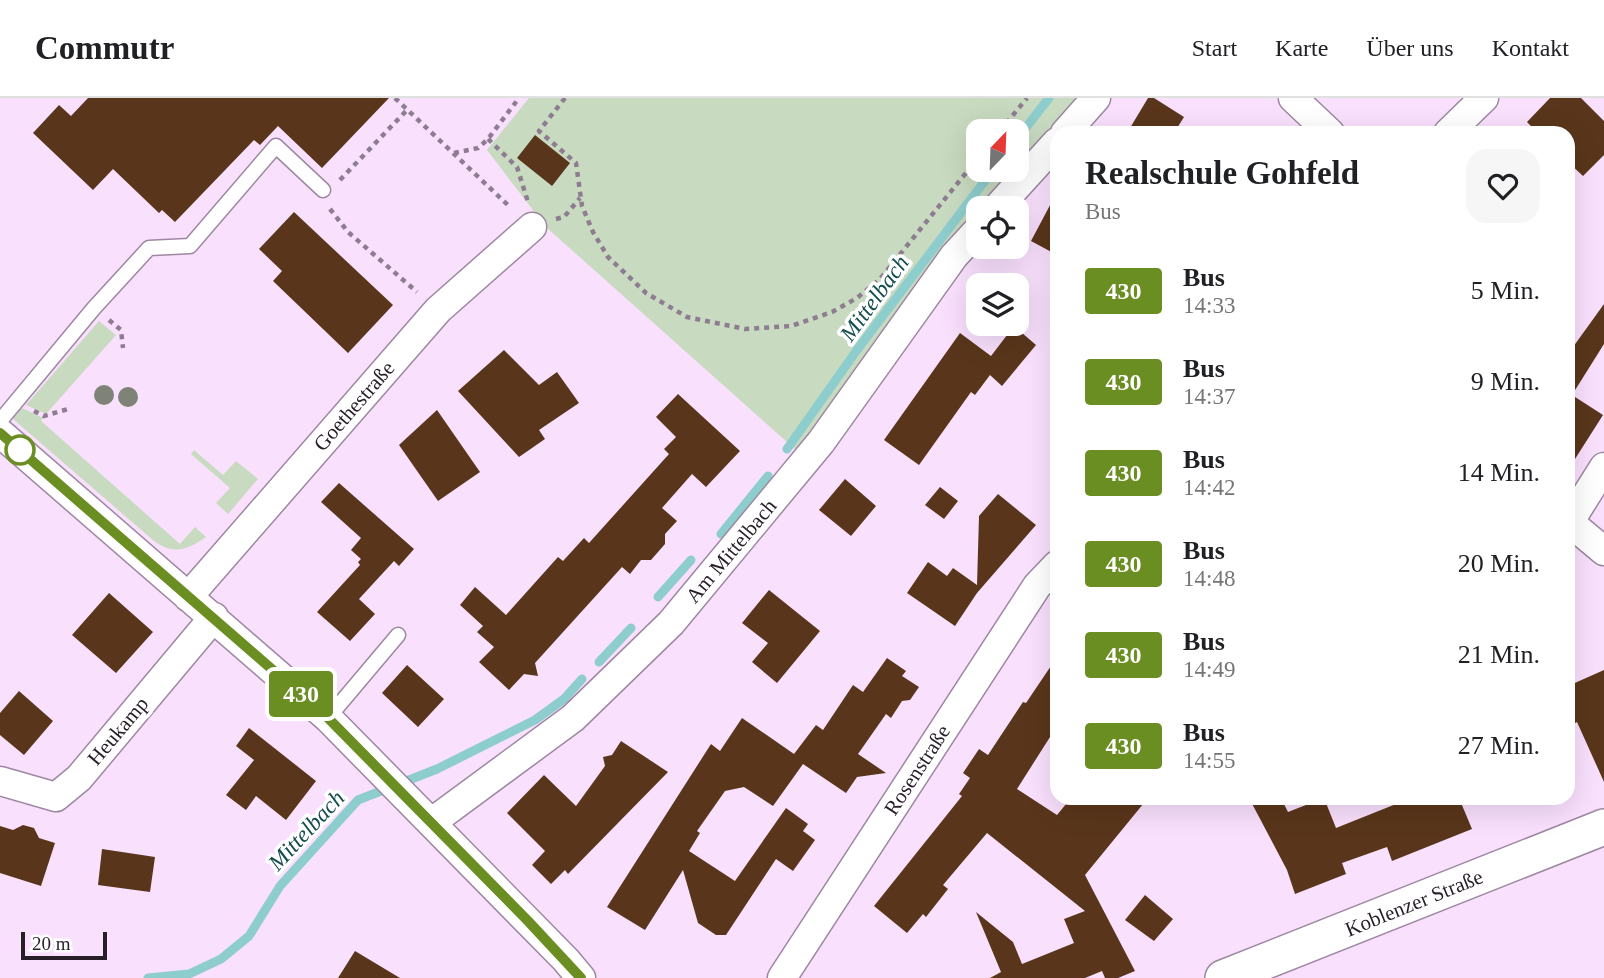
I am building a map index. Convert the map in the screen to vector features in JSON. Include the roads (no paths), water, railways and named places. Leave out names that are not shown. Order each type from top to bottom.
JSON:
[{"type":"street","points":[[1071,126],[1096,98]]},
{"type":"street","points":[[1293,98],[1322,126]]},
{"type":"street","points":[[1455,126],[1484,98]]},
{"type":"street","points":[[1008,196],[1050,150]]},
{"type":"street","name":"Goethestraße","points":[[188,597],[438,310],[532,227]]},
{"type":"street","name":"Am Mittelbach","points":[[432,822],[573,718],[671,623],[821,442],[966,243]]},
{"type":"street","points":[[0,433],[328,718],[581,978]]},
{"type":"street","points":[[1575,512],[1604,467]]},
{"type":"street","points":[[1575,526],[1604,551]]},
{"type":"street","name":"Rosenstraße","points":[[782,978],[1037,586],[1050,572]]},
{"type":"street","name":"Heukamp","points":[[0,781],[56,797],[79,778],[214,617]]},
{"type":"street","name":"Koblenzer Straße","points":[[1223,978],[1604,827]]},
{"type":"lane","points":[[0,421],[94,307],[149,248],[190,246],[276,146],[323,190]]},
{"type":"lane","points":[[328,718],[398,635]]},
{"type":"waterway","name":"Mittelbach","points":[[1029,124],[1049,98]]},
{"type":"waterway","name":"Mittelbach","points":[[787,449],[857,350],[984,182]]},
{"type":"waterway","name":"Mittelbach","points":[[721,534],[768,476]]},
{"type":"waterway","name":"Mittelbach","points":[[658,597],[691,560]]},
{"type":"waterway","name":"Mittelbach","points":[[599,662],[631,628]]},
{"type":"waterway","name":"Mittelbach","points":[[148,978],[189,974],[221,959],[249,936],[280,886],[358,800],[437,769],[535,720],[564,699],[582,679]]}]
